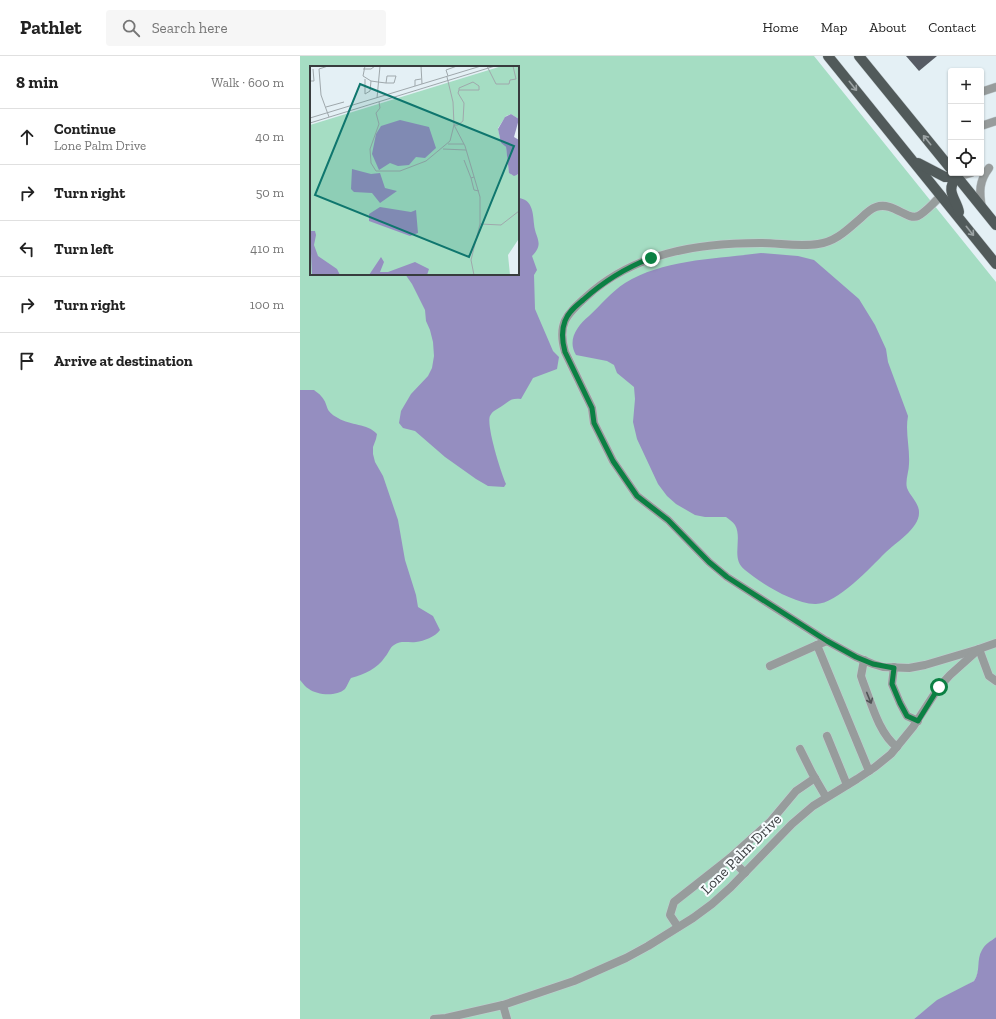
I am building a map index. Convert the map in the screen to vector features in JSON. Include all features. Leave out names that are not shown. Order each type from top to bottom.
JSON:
[{"type":"main road","points":[[828,56],[996,264]]},
{"type":"main road","points":[[859,56],[948,166]]},
{"type":"main road","points":[[911,159],[930,170],[946,177],[948,176]]},
{"type":"main road","points":[[954,176],[952,196],[958,208],[959,217]]},
{"type":"main road","points":[[956,176],[996,225]]},
{"type":"street","points":[[984,91],[996,87]]},
{"type":"street","points":[[984,125],[996,121]]},
{"type":"street","points":[[982,208],[979,194],[980,183],[983,175],[989,168]]},
{"type":"street","points":[[941,196],[922,213],[914,217],[889,206],[876,207],[868,211],[836,238],[819,244],[734,243],[689,249],[651,258],[621,271],[594,290],[570,312],[562,330],[563,344],[565,352],[592,408],[594,423],[613,461],[637,496],[668,520],[709,562],[727,577],[827,641],[864,660],[883,666],[908,668],[925,665],[979,650],[989,676],[996,681]]},
{"type":"street","points":[[770,666],[827,641]]},
{"type":"street","name":"Lone Palm Drive","points":[[434,1019],[446,1018],[503,1005],[561,986],[592,974],[648,946],[678,927],[712,904],[745,873],[792,824],[813,806],[869,771],[891,754],[918,721],[939,687],[950,675],[979,650],[996,643]]},
{"type":"street","points":[[817,645],[869,771]]},
{"type":"street","points":[[864,660],[861,676],[863,682],[884,733],[897,747]]},
{"type":"street","points":[[894,668],[892,684],[900,703],[907,716],[918,721]]},
{"type":"street","points":[[827,736],[847,785]]},
{"type":"street","points":[[800,749],[814,778],[826,797]]},
{"type":"street","points":[[678,927],[670,915],[674,902],[730,858],[770,822],[796,791],[814,778]]},
{"type":"street","points":[[730,858],[745,873]]},
{"type":"street","points":[[503,1005],[507,1019]]},
{"type":"green space","points":[[300,56],[814,56],[996,282],[996,937],[984,949],[981,956],[978,974],[974,981],[924,1011],[914,1019],[300,1019]]},
{"type":"shaded area","points":[[519,198],[526,201],[531,207],[539,244],[532,256],[537,270],[534,275],[535,309],[553,351],[559,357],[557,369],[533,378],[521,399],[510,400],[494,411],[490,416],[489,421],[492,439],[506,484],[504,487],[488,486],[476,479],[445,457],[415,431],[403,428],[399,423],[401,411],[411,394],[428,376],[432,368],[434,356],[433,342],[426,321],[425,310],[406,275],[519,275]]},
{"type":"shaded area","points":[[761,253],[798,256],[814,260],[859,299],[875,325],[886,349],[888,362],[908,416],[907,428],[909,464],[907,488],[919,509],[916,524],[853,584],[843,592],[823,603],[806,603],[797,600],[778,592],[760,581],[745,570],[738,560],[738,536],[735,525],[732,522],[726,517],[705,517],[695,515],[676,504],[667,496],[658,484],[637,439],[633,422],[635,399],[634,387],[617,373],[614,365],[607,361],[576,355],[573,349],[573,339],[581,324],[615,290],[640,275],[657,269],[691,261]]},
{"type":"shaded area","points":[[300,390],[314,390],[324,399],[330,413],[343,421],[369,428],[377,434],[373,447],[373,454],[375,462],[383,476],[398,520],[405,560],[416,595],[418,607],[433,616],[440,630],[426,640],[405,642],[394,645],[378,665],[366,673],[351,678],[345,689],[341,692],[332,694],[322,694],[312,691],[300,680]]},
{"type":"shaded area","points":[[996,937],[996,1019],[914,1019],[937,1000],[974,981],[980,954],[983,948]]},
{"type":"building","points":[[906,56],[937,56],[919,71]]},
{"type":"route","points":[[651,258],[621,271],[594,290],[570,312],[562,330],[565,352],[580,380],[592,408],[594,423],[613,461],[637,496],[668,520],[709,562],[727,577],[827,641],[856,657],[873,664],[894,668],[892,684],[904,712],[911,719],[918,721],[925,712],[932,697],[939,687]]}]
